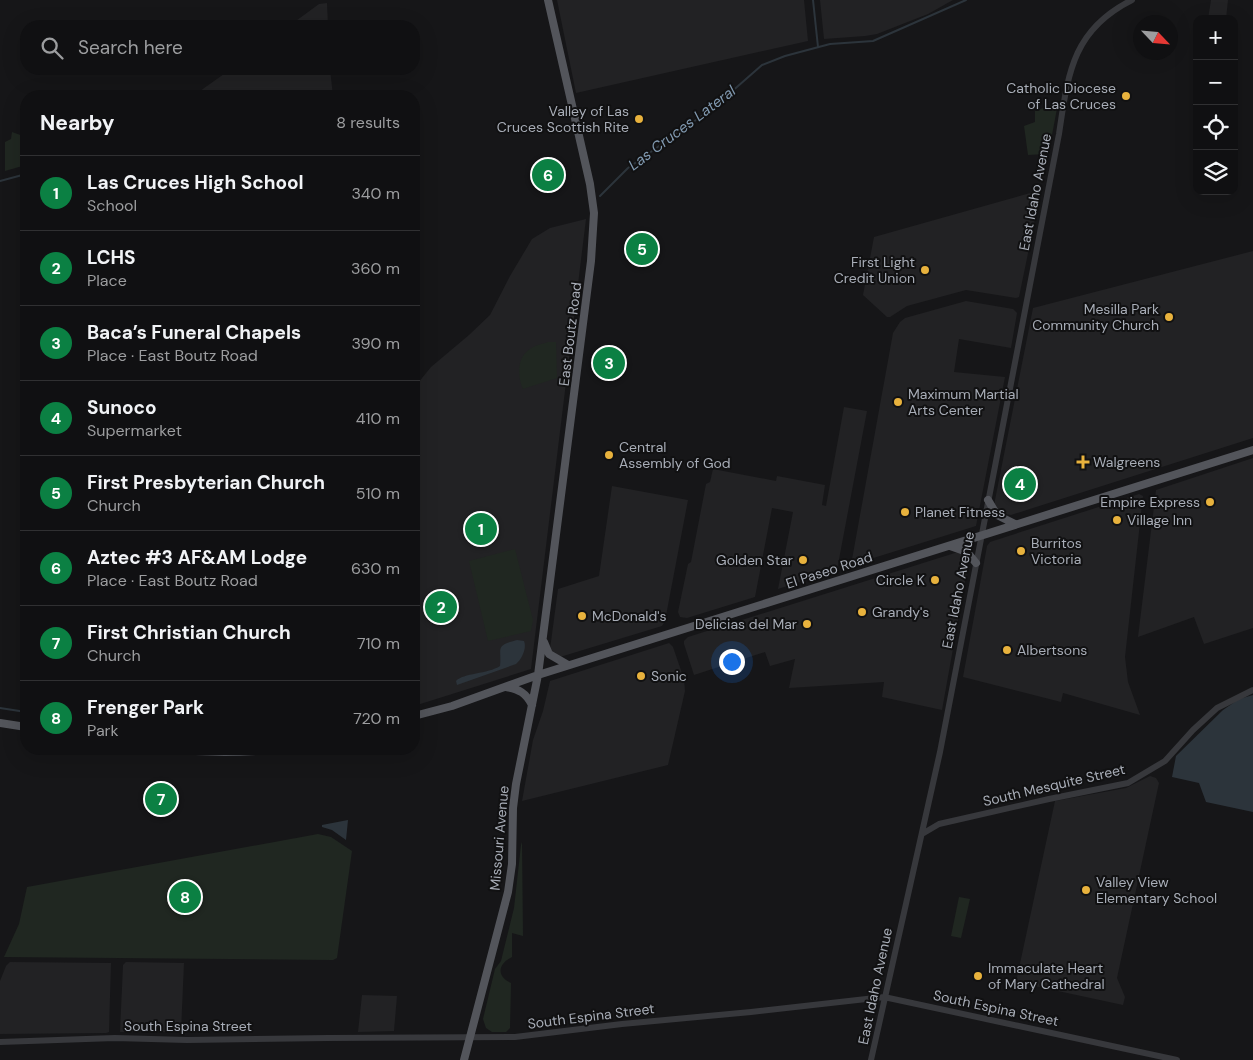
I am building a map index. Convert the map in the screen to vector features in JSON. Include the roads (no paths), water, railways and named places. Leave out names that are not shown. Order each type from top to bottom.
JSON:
[{"type":"main road","name":"East Boutz Road","points":[[538,675],[585,318],[594,213],[590,184],[548,0]]},
{"type":"main road","name":"El Paseo Road","points":[[420,714],[452,706],[568,665],[1253,450]]},
{"type":"main road","points":[[988,500],[997,515],[1015,524]]},
{"type":"main road","points":[[948,545],[962,549],[976,563]]},
{"type":"main road","points":[[543,640],[548,654],[568,665]]},
{"type":"main road","name":"Missouri Avenue","points":[[464,1060],[508,892],[512,864],[516,784],[538,675]]},
{"type":"main road","points":[[504,687],[515,688],[523,692],[532,705]]},
{"type":"main road","points":[[0,723],[20,726]]},
{"type":"street","name":"East Idaho Avenue","points":[[871,1060],[940,752],[1059,134],[1066,82],[1076,55],[1087,35],[1102,19],[1132,0]]},
{"type":"street","name":"South Mesquite Street","points":[[922,834],[939,824],[1049,798],[1128,783],[1165,761],[1193,730],[1217,708],[1253,690]]},
{"type":"street","name":"South Espina Street","points":[[0,1042],[115,1038],[187,1040],[515,1037],[622,1024],[884,998],[1177,1060]]},
{"type":"waterway","points":[[813,0],[818,47]]},
{"type":"waterway","name":"Las Cruces Lateral","points":[[600,196],[628,168],[713,108],[762,65],[785,56],[830,44],[873,41],[966,0]]},
{"type":"waterway","points":[[0,181],[20,176]]},
{"type":"waterway","name":"Las Cruces Lateral","points":[[0,708],[20,711]]},
{"type":"place","name":"Catholic Diocese of Las Cruces","points":[[1126,96]]},
{"type":"place","name":"Valley of Las Cruces Scottish Rite","points":[[639,119]]},
{"type":"place","name":"Aztec #3 AF&AM Lodge","points":[[548,175]]},
{"type":"place","name":"First Presbyterian Church","points":[[642,249]]},
{"type":"place","name":"First Light Credit Union","points":[[925,270]]},
{"type":"place","name":"Mesilla Park Community Church","points":[[1169,317]]},
{"type":"place","name":"Baca’s Funeral Chapels","points":[[609,363]]},
{"type":"place","name":"Maximum Martial Arts Center","points":[[898,402]]},
{"type":"place","name":"Central Assembly of God","points":[[609,455]]},
{"type":"place","name":"Walgreens","points":[[1083,462]]},
{"type":"place","name":"Sunoco","points":[[1020,484]]},
{"type":"place","name":"Empire Express","points":[[1210,502]]},
{"type":"place","name":"Planet Fitness","points":[[905,512]]},
{"type":"place","name":"Village Inn","points":[[1117,520]]},
{"type":"place","name":"Las Cruces High School","points":[[481,529]]},
{"type":"place","name":"Burritos Victoria","points":[[1021,551]]},
{"type":"place","name":"Golden Star","points":[[803,560]]},
{"type":"place","name":"Circle K","points":[[935,580]]},
{"type":"place","name":"LCHS","points":[[441,607]]},
{"type":"place","name":"Grandy's","points":[[862,612]]},
{"type":"place","name":"McDonald's","points":[[582,616]]},
{"type":"place","name":"Delicias del Mar","points":[[807,624]]},
{"type":"place","name":"Albertsons","points":[[1007,650]]},
{"type":"place","name":"Sonic","points":[[641,676]]},
{"type":"place","name":"First Christian Church","points":[[161,799]]},
{"type":"place","name":"Valley View Elementary School","points":[[1086,890]]},
{"type":"place","name":"Frenger Park","points":[[185,897]]},
{"type":"place","name":"Immaculate Heart of Mary Cathedral","points":[[978,976]]}]
